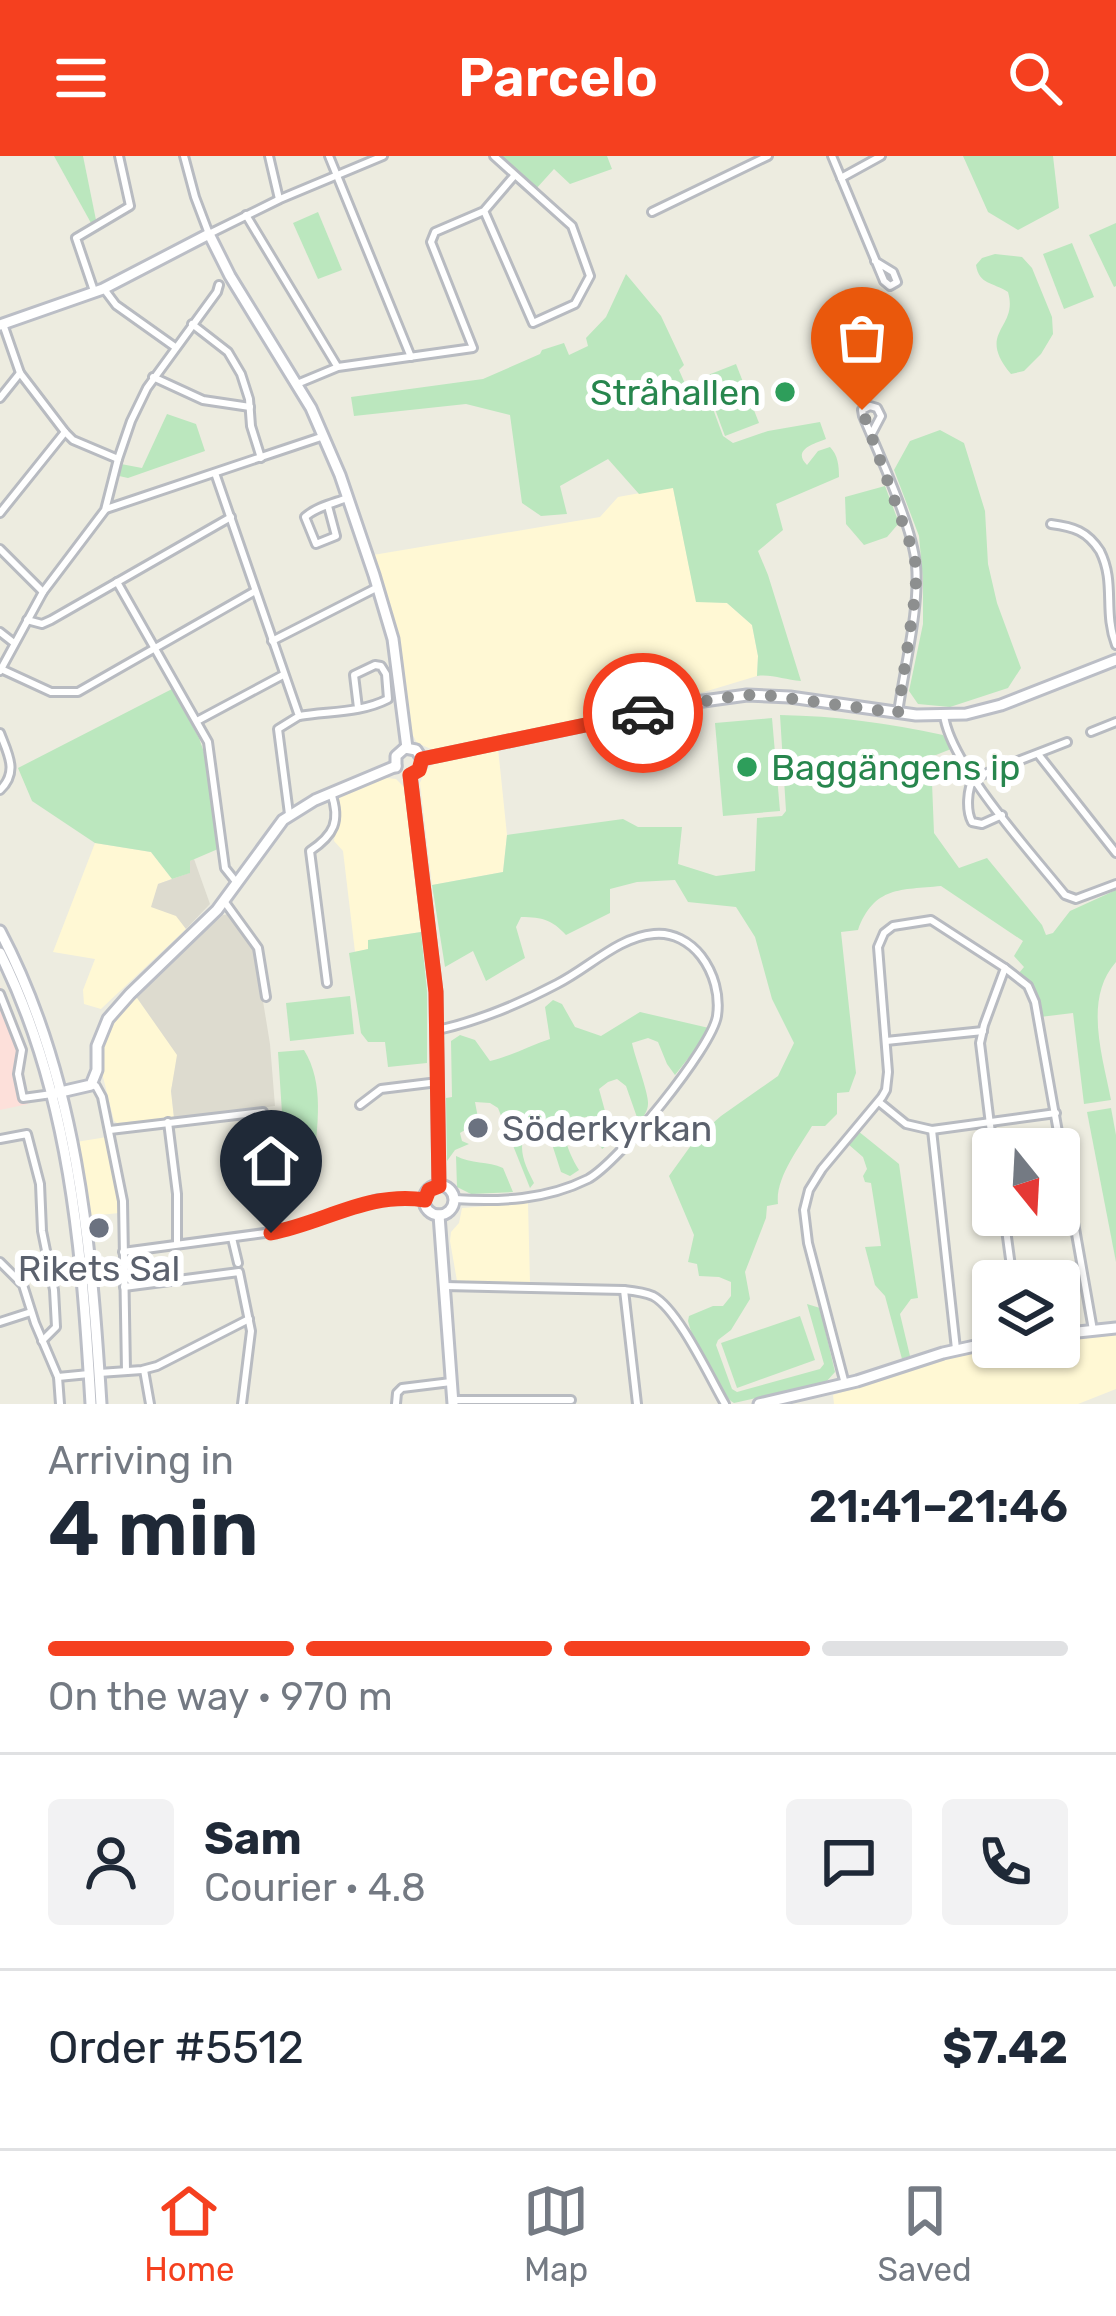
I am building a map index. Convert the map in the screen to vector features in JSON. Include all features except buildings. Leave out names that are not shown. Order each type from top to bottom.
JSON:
[{"type":"street","points":[[118,156],[130,206],[76,238],[99,291],[175,347]]},
{"type":"street","points":[[184,156],[209,234],[230,277],[324,436],[393,639],[407,748]]},
{"type":"street","points":[[269,156],[280,200]]},
{"type":"street","points":[[329,156],[411,357]]},
{"type":"street","points":[[118,459],[65,432],[20,374],[2,324],[99,291],[246,215],[383,156]]},
{"type":"street","points":[[484,212],[532,323],[575,304],[590,276],[576,235],[565,219],[494,156]]},
{"type":"street","points":[[652,212],[768,156]]},
{"type":"street","points":[[832,156],[875,261]]},
{"type":"street","points":[[841,178],[881,156]]},
{"type":"street","points":[[297,385],[338,367],[473,348],[431,238],[435,232],[484,212],[514,176]]},
{"type":"street","points":[[246,215],[338,367]]},
{"type":"street","points":[[219,285],[137,406],[106,509],[43,592],[0,670],[42,689],[69,694],[255,591]]},
{"type":"street","points":[[192,324],[235,362],[246,386],[250,426],[260,458]]},
{"type":"street","points":[[0,398],[20,374]]},
{"type":"street","points":[[153,377],[203,400],[250,406]]},
{"type":"street","points":[[0,513],[65,432]]},
{"type":"street","points":[[871,435],[915,557],[916,589],[898,713]]},
{"type":"street","points":[[106,509],[324,436]]},
{"type":"street","points":[[215,473],[299,716]]},
{"type":"street","points":[[328,506],[336,536],[316,544],[305,517],[328,506],[347,498]]},
{"type":"street","points":[[27,620],[42,624],[231,517]]},
{"type":"street","points":[[1051,524],[1086,533],[1107,561],[1116,645]]},
{"type":"street","points":[[0,549],[43,592]]},
{"type":"street","points":[[117,582],[211,752],[225,868],[237,883]]},
{"type":"street","points":[[272,641],[378,587]]},
{"type":"street","points":[[0,632],[14,643]]},
{"type":"street","points":[[422,759],[747,694],[898,713],[966,714],[1116,660]]},
{"type":"street","points":[[289,814],[278,729],[299,716],[358,709],[388,699],[381,666],[354,675],[358,709]]},
{"type":"street","points":[[196,721],[284,675]]},
{"type":"street","points":[[944,716],[948,735],[974,778],[1069,898],[1116,884]]},
{"type":"street","points":[[1091,732],[1116,722]]},
{"type":"street","points":[[0,733],[12,768],[0,790]]},
{"type":"street","points":[[1002,815],[982,824],[971,822],[969,788],[974,778],[1067,742]]},
{"type":"street","points":[[407,748],[418,751],[422,759],[419,770],[410,775],[396,766],[397,754],[407,748]]},
{"type":"street","points":[[1038,754],[1116,853]]},
{"type":"street","points":[[91,1085],[97,1070],[97,1046],[108,1019],[224,901],[276,827],[289,814],[396,766]]},
{"type":"street","points":[[410,775],[434,968],[439,1186]]},
{"type":"street","points":[[327,983],[310,851],[329,837],[336,823],[331,793]]},
{"type":"street","points":[[224,901],[258,948],[266,997]]},
{"type":"street","points":[[845,1384],[808,1243],[804,1210],[822,1169],[879,1102],[888,1081],[880,939],[887,929],[924,920],[937,922],[1023,979],[1032,994],[1093,1331]]},
{"type":"street","points":[[0,931],[34,1005],[56,1093],[101,1404]]},
{"type":"street","points":[[438,1030],[557,984],[622,944],[652,934],[673,935],[690,944],[711,972],[716,988],[717,1015],[708,1039],[610,1163],[585,1180],[524,1198],[454,1199]]},
{"type":"street","points":[[0,953],[56,1093]]},
{"type":"street","points":[[990,1128],[980,1052],[982,1031],[1005,968]]},
{"type":"street","points":[[0,994],[22,1050],[18,1074],[23,1098],[91,1085],[102,1097],[123,1201],[126,1371]]},
{"type":"street","points":[[886,1041],[982,1031]]},
{"type":"street","points":[[360,1105],[381,1089],[438,1082]]},
{"type":"street","points":[[879,1102],[906,1124],[932,1130],[1055,1113]]},
{"type":"street","points":[[110,1130],[262,1112]]},
{"type":"street","points":[[169,1122],[177,1246]]},
{"type":"street","points":[[932,1130],[956,1349]]},
{"type":"street","points":[[0,1138],[27,1135],[40,1184],[42,1231],[56,1313],[56,1328],[42,1342]]},
{"type":"street","points":[[439,1186],[454,1199],[450,1210],[439,1215],[428,1209],[425,1200],[429,1190],[439,1186]]},
{"type":"street","points":[[124,1252],[299,1227],[378,1199],[425,1200]]},
{"type":"street","points":[[439,1215],[453,1402],[571,1400]]},
{"type":"street","points":[[232,1238],[251,1340],[242,1404]]},
{"type":"street","points":[[0,1262],[20,1279],[58,1377],[60,1404]]},
{"type":"street","points":[[124,1287],[238,1268]]},
{"type":"street","points":[[446,1286],[648,1294],[668,1308],[725,1404]]},
{"type":"street","points":[[623,1290],[637,1404]]},
{"type":"street","points":[[0,1322],[32,1311]]},
{"type":"street","points":[[58,1377],[144,1370],[249,1319]]},
{"type":"street","points":[[1080,1332],[1116,1328]]},
{"type":"street","points":[[759,1404],[972,1346]]},
{"type":"street","points":[[144,1370],[150,1404]]},
{"type":"street","points":[[91,1404],[94,1373]]},
{"type":"street","points":[[396,1404],[402,1388],[452,1382]]},
{"type":"shaded area","points":[[673,487],[696,601],[727,603],[752,625],[757,676],[523,733],[438,749],[417,743],[409,728],[396,627],[373,555],[600,517],[618,497]]},
{"type":"shaded area","points":[[498,748],[507,835],[503,872],[432,885],[420,783],[424,773],[437,760]]},
{"type":"shaded area","points":[[387,778],[404,787],[421,932],[369,940],[369,949],[355,952],[343,851],[334,841],[336,797]]},
{"type":"shaded area","points":[[95,843],[151,852],[172,879],[158,884],[186,929],[101,1009],[84,1004],[83,990],[95,959],[53,952]]},
{"type":"shaded area","points":[[194,859],[210,904],[186,929],[176,916],[151,907],[158,884],[189,873]]},
{"type":"shaded area","points":[[229,914],[255,952],[275,1106],[174,1118],[171,1091],[177,1055],[135,995]]},
{"type":"shaded area","points":[[0,986],[25,1050],[22,1080],[28,1104],[0,1110]]},
{"type":"shaded area","points":[[135,995],[178,1055],[171,1091],[174,1118],[117,1123],[102,1073],[103,1039],[110,1023]]},
{"type":"shaded area","points":[[107,1137],[119,1213],[90,1216],[76,1142]]},
{"type":"shaded area","points":[[528,1203],[530,1283],[457,1281],[450,1241],[462,1208]]},
{"type":"shaded area","points":[[1116,1335],[1116,1389],[1078,1404],[834,1404],[833,1395],[972,1354],[972,1368],[1080,1368],[1080,1339]]},
{"type":"green space","points":[[54,156],[83,156],[96,220],[91,223]]},
{"type":"green space","points":[[498,156],[607,156],[612,169],[570,184],[554,169],[535,190]]},
{"type":"green space","points":[[963,156],[1053,156],[1059,208],[1018,230],[988,212]]},
{"type":"green space","points":[[318,212],[342,270],[318,279],[293,223]]},
{"type":"green space","points":[[1116,223],[1116,286],[1114,287],[1089,235]]},
{"type":"green space","points":[[1072,243],[1094,297],[1064,309],[1043,254]]},
{"type":"green space","points":[[995,254],[1022,257],[1032,268],[1052,317],[1053,334],[1041,354],[1024,371],[1011,374],[997,348],[1010,304],[1008,292],[983,280],[976,265]]},
{"type":"green space","points":[[626,274],[661,316],[684,365],[679,370],[690,395],[709,398],[723,436],[733,443],[820,422],[826,439],[806,448],[803,460],[807,465],[818,451],[830,447],[836,457],[839,477],[776,504],[783,530],[758,551],[801,681],[757,676],[752,625],[727,603],[696,602],[673,488],[639,494],[608,459],[560,486],[567,514],[541,516],[522,503],[510,415],[466,404],[354,416],[351,397],[483,379],[564,343],[569,355],[588,346],[586,338],[606,317]]},
{"type":"green space","points":[[736,364],[759,423],[725,436],[703,377]]},
{"type":"green space","points":[[167,414],[196,424],[205,451],[128,478],[119,476],[121,464],[142,468]]},
{"type":"green space","points":[[940,430],[964,443],[985,511],[988,564],[997,603],[1021,668],[1008,688],[950,707],[918,704],[909,691],[923,624],[923,579],[919,536],[894,470],[910,441]]},
{"type":"green space","points":[[885,486],[899,523],[887,537],[864,545],[846,524],[845,497]]},
{"type":"green space","points":[[172,689],[206,758],[218,849],[190,861],[190,873],[172,879],[151,852],[95,843],[32,801],[18,768]]},
{"type":"green space","points":[[780,715],[862,721],[943,735],[951,749],[931,757],[934,833],[959,868],[987,858],[1046,935],[1070,911],[1116,890],[1116,962],[1100,993],[1098,1011],[1111,1100],[1084,1104],[1073,1013],[1040,1017],[1032,986],[1019,973],[1024,967],[1014,956],[1023,941],[941,886],[901,890],[872,905],[858,930],[841,932],[856,1073],[849,1092],[837,1093],[837,1114],[825,1126],[812,1126],[795,1153],[780,1184],[778,1204],[767,1206],[745,1272],[750,1299],[716,1345],[737,1392],[820,1369],[824,1364],[807,1304],[820,1308],[835,1372],[826,1382],[734,1403],[700,1352],[688,1321],[689,1316],[723,1306],[731,1296],[731,1282],[699,1276],[697,1264],[688,1262],[694,1235],[669,1176],[697,1137],[778,1076],[794,1043],[772,999],[755,937],[736,907],[688,902],[675,880],[637,882],[610,889],[610,913],[566,935],[546,920],[521,917],[516,927],[525,958],[486,981],[473,951],[445,967],[432,885],[503,872],[507,835],[623,819],[638,827],[682,827],[678,864],[716,876],[755,871],[757,818],[782,816],[786,811]]},
{"type":"green space","name":"Baggängens ip","points":[[772,718],[780,811],[723,816],[715,723]]},
{"type":"green space","points":[[421,932],[427,1063],[388,1067],[385,1042],[368,1042],[361,1033],[349,953],[368,949],[368,940]]},
{"type":"green space","points":[[350,996],[354,1034],[290,1041],[286,1003]]},
{"type":"green space","points":[[553,1000],[562,1004],[575,1027],[601,1036],[640,1012],[709,1028],[675,1075],[658,1042],[648,1038],[632,1043],[646,1092],[646,1112],[639,1123],[626,1086],[617,1079],[599,1089],[610,1143],[602,1149],[586,1117],[568,1120],[566,1139],[579,1170],[570,1176],[561,1172],[544,1133],[524,1137],[523,1154],[534,1183],[530,1188],[498,1108],[490,1103],[475,1102],[478,1118],[460,1133],[469,1144],[455,1150],[447,1161],[451,1041],[460,1035],[475,1040],[490,1061],[550,1039],[545,1007]]},
{"type":"green space","points":[[304,1050],[315,1077],[318,1106],[311,1167],[277,1147],[263,1115],[282,1113],[278,1052]]},
{"type":"green space","points":[[1111,1108],[1116,1135],[1116,1262],[1087,1112]]},
{"type":"green space","points":[[858,1131],[899,1164],[918,1298],[911,1299],[900,1314],[910,1356],[902,1359],[885,1296],[875,1285],[865,1247],[881,1246],[871,1183],[863,1176],[867,1169],[863,1157],[848,1144]]},
{"type":"green space","points":[[456,1156],[503,1168],[513,1192],[471,1194],[457,1187]]},
{"type":"green space","points":[[800,1316],[815,1360],[737,1388],[721,1343]]},
{"type":"way so far","points":[[643,713],[758,694],[898,713],[916,589],[915,557],[862,410]]},
{"type":"place","name":"Stråhallen","points":[[785,392]]},
{"type":"place","name":"Baggängens ip","points":[[747,767]]},
{"type":"place","name":"Söderkyrkan","points":[[478,1128]]},
{"type":"place","name":"Rikets Sal","points":[[99,1228]]},
{"type":"route","points":[[271,1233],[378,1199],[425,1200],[432,1187],[439,1186],[436,992],[410,775],[419,770],[422,759],[643,713]]}]
